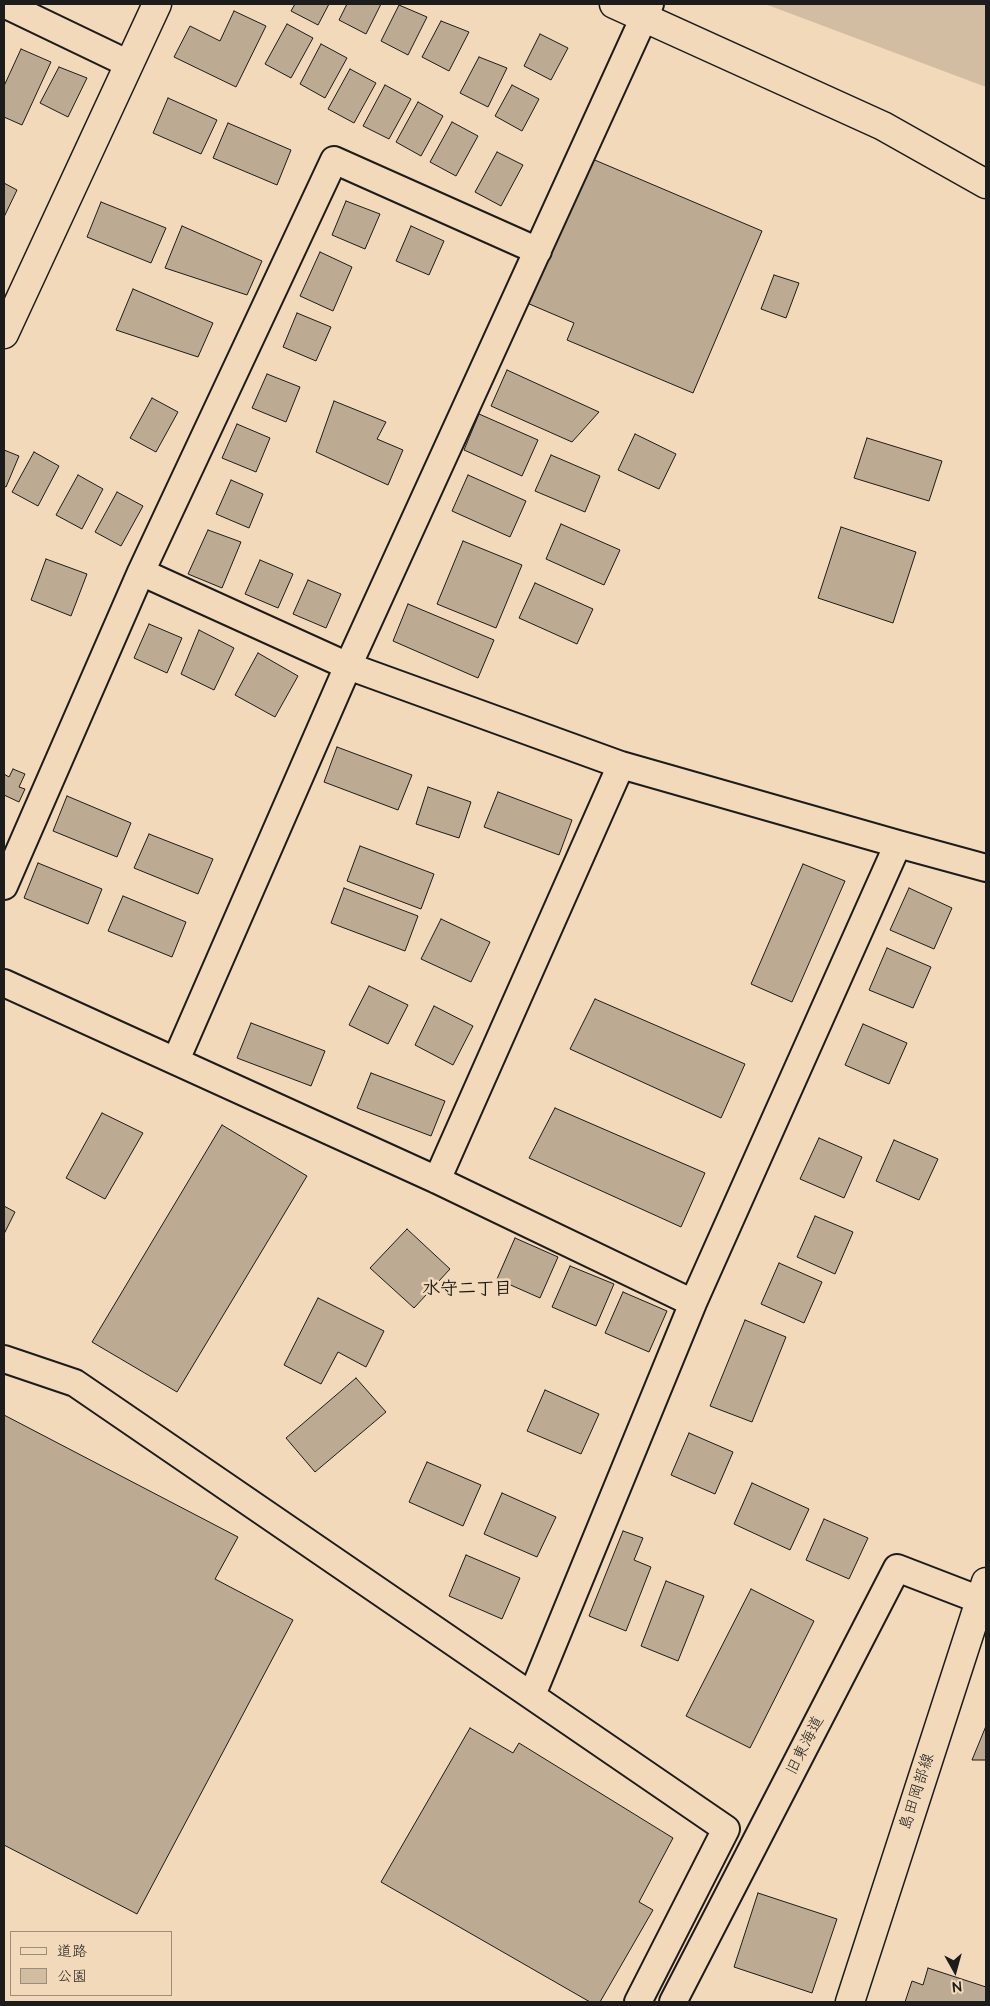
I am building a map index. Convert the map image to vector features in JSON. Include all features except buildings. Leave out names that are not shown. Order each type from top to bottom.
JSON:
[{"type":"street","points":[[4,4],[129,64]]},
{"type":"street","points":[[4,334],[158,4]]},
{"type":"street","points":[[614,4],[647,10],[884,126],[986,184]]},
{"type":"street","points":[[176,1060],[348,666],[647,10]]},
{"type":"street","points":[[4,886],[140,572],[334,160],[538,251]]},
{"type":"street","points":[[140,572],[348,666],[621,765],[986,868]]},
{"type":"street","points":[[437,1180],[621,765]]},
{"type":"street","points":[[532,1696],[693,1303],[898,844]]},
{"type":"street","points":[[4,983],[437,1180],[693,1303]]},
{"type":"street","points":[[4,1359],[75,1383],[726,1829],[638,2002]]},
{"type":"street","name":"旧東海道","points":[[673,2002],[897,1568],[983,1591]]},
{"type":"street","name":"島田岡部線","points":[[850,2002],[983,1591]]},
{"type":"green space","points":[[765,4],[986,4],[986,87]]},
{"type":"district","name":"水守二丁目","points":[[467,1290]]}]
